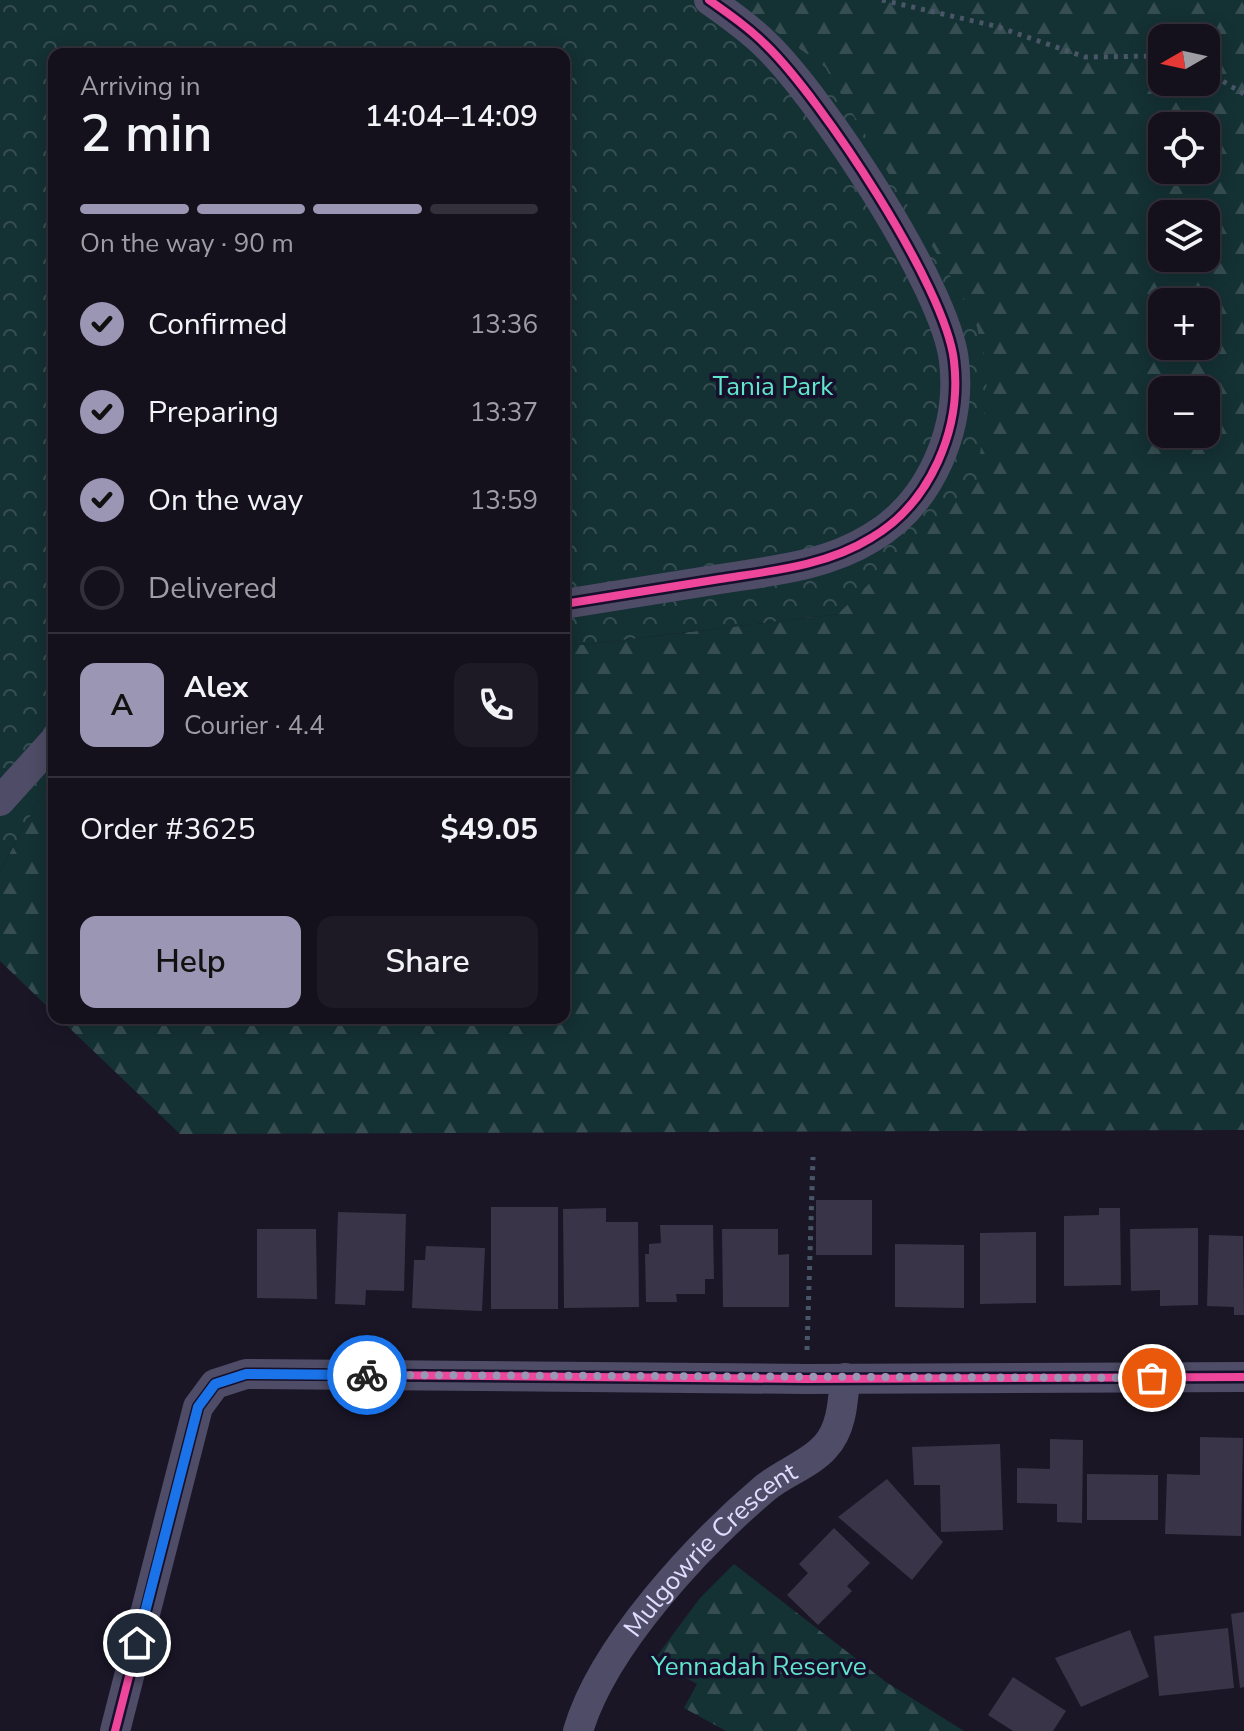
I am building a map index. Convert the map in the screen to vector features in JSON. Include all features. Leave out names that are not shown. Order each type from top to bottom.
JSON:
[{"type":"street","points":[[570,603],[782,569],[846,551],[873,538],[912,502],[941,457],[951,426],[954,360],[947,327],[897,232],[845,147],[796,79],[767,45],[709,0]]},
{"type":"street","points":[[0,801],[48,748]]},
{"type":"street","points":[[115,1731],[198,1407],[215,1384],[246,1374],[806,1379],[1244,1377]]},
{"type":"street","name":"Mulgowrie Crescent","points":[[578,1731],[583,1713],[629,1635],[693,1554],[767,1486],[825,1447],[841,1417],[845,1378]]},
{"type":"path","points":[[882,0],[995,26],[1085,57],[1148,56]]},
{"type":"path","points":[[1220,79],[1244,94]]},
{"type":"path","points":[[806,1379],[813,1157]]},
{"type":"green space","name":"Tania Park","points":[[0,0],[732,0],[825,67],[974,316],[988,370],[978,478],[838,614],[581,645],[570,644],[570,48],[48,48],[48,783],[0,871]]},
{"type":"green space","points":[[732,0],[1244,0],[1244,1130],[180,1134],[65,1024],[570,1024],[570,644],[838,614]]},
{"type":"green space","points":[[48,783],[48,1007],[0,961],[0,871]]},
{"type":"green space","name":"Yennadah Reserve","points":[[734,1564],[886,1682],[964,1731],[726,1731],[684,1708],[697,1684],[654,1660],[700,1598]]},
{"type":"building","points":[[816,1200],[872,1200],[872,1255],[816,1255]]},
{"type":"building","points":[[491,1207],[558,1207],[558,1309],[491,1309]]},
{"type":"building","points":[[606,1208],[606,1222],[638,1222],[639,1307],[564,1308],[563,1209]]},
{"type":"building","points":[[1099,1208],[1120,1208],[1121,1285],[1064,1286],[1064,1216],[1099,1215]]},
{"type":"building","points":[[338,1212],[406,1214],[404,1291],[366,1290],[365,1305],[335,1304]]},
{"type":"building","points":[[660,1225],[713,1225],[714,1279],[705,1279],[705,1294],[676,1294],[677,1302],[646,1302],[645,1254],[649,1254],[649,1244],[661,1243]]},
{"type":"building","points":[[1198,1228],[1198,1305],[1160,1306],[1160,1290],[1131,1291],[1130,1229]]},
{"type":"building","points":[[257,1229],[316,1229],[317,1299],[257,1298]]},
{"type":"building","points":[[722,1229],[778,1229],[778,1255],[789,1254],[789,1307],[723,1307]]},
{"type":"building","points":[[1036,1232],[1036,1303],[980,1304],[980,1233]]},
{"type":"building","points":[[1209,1235],[1243,1236],[1244,1315],[1234,1315],[1234,1307],[1207,1306]]},
{"type":"building","points":[[895,1244],[964,1245],[964,1308],[895,1307]]},
{"type":"building","points":[[426,1246],[485,1248],[482,1311],[412,1308],[414,1260],[425,1260]]},
{"type":"building","points":[[1200,1437],[1243,1438],[1241,1536],[1165,1534],[1167,1474],[1200,1475]]},
{"type":"building","points":[[1050,1439],[1083,1440],[1082,1523],[1057,1522],[1057,1504],[1017,1503],[1017,1468],[1050,1469]]},
{"type":"building","points":[[1000,1444],[1003,1530],[941,1532],[940,1485],[914,1485],[912,1447]]},
{"type":"building","points":[[1087,1474],[1158,1475],[1158,1520],[1087,1520]]},
{"type":"building","points":[[887,1479],[943,1542],[912,1580],[838,1517]]},
{"type":"building","points":[[834,1528],[870,1563],[847,1586],[852,1591],[818,1625],[787,1595],[808,1573],[799,1564]]},
{"type":"building","points":[[1244,1612],[1244,1687],[1240,1688],[1231,1614]]},
{"type":"building","points":[[1228,1628],[1234,1688],[1159,1696],[1154,1636]]},
{"type":"building","points":[[1130,1630],[1149,1677],[1081,1707],[1055,1658]]},
{"type":"building","points":[[1013,1677],[1066,1711],[1053,1731],[1013,1731],[988,1715]]},
{"type":"cycle path","points":[[570,603],[778,570],[817,561],[854,547],[892,523],[926,484],[938,462],[953,412],[954,361],[946,328],[906,242],[848,149],[790,71],[753,33],[709,0]]},
{"type":"cycle path","points":[[115,1731],[198,1407],[215,1384],[246,1374],[806,1379],[1244,1377]]},
{"type":"way so far","points":[[367,1375],[1152,1378]]},
{"type":"route","points":[[137,1643],[198,1407],[215,1384],[246,1374],[367,1375]]}]
